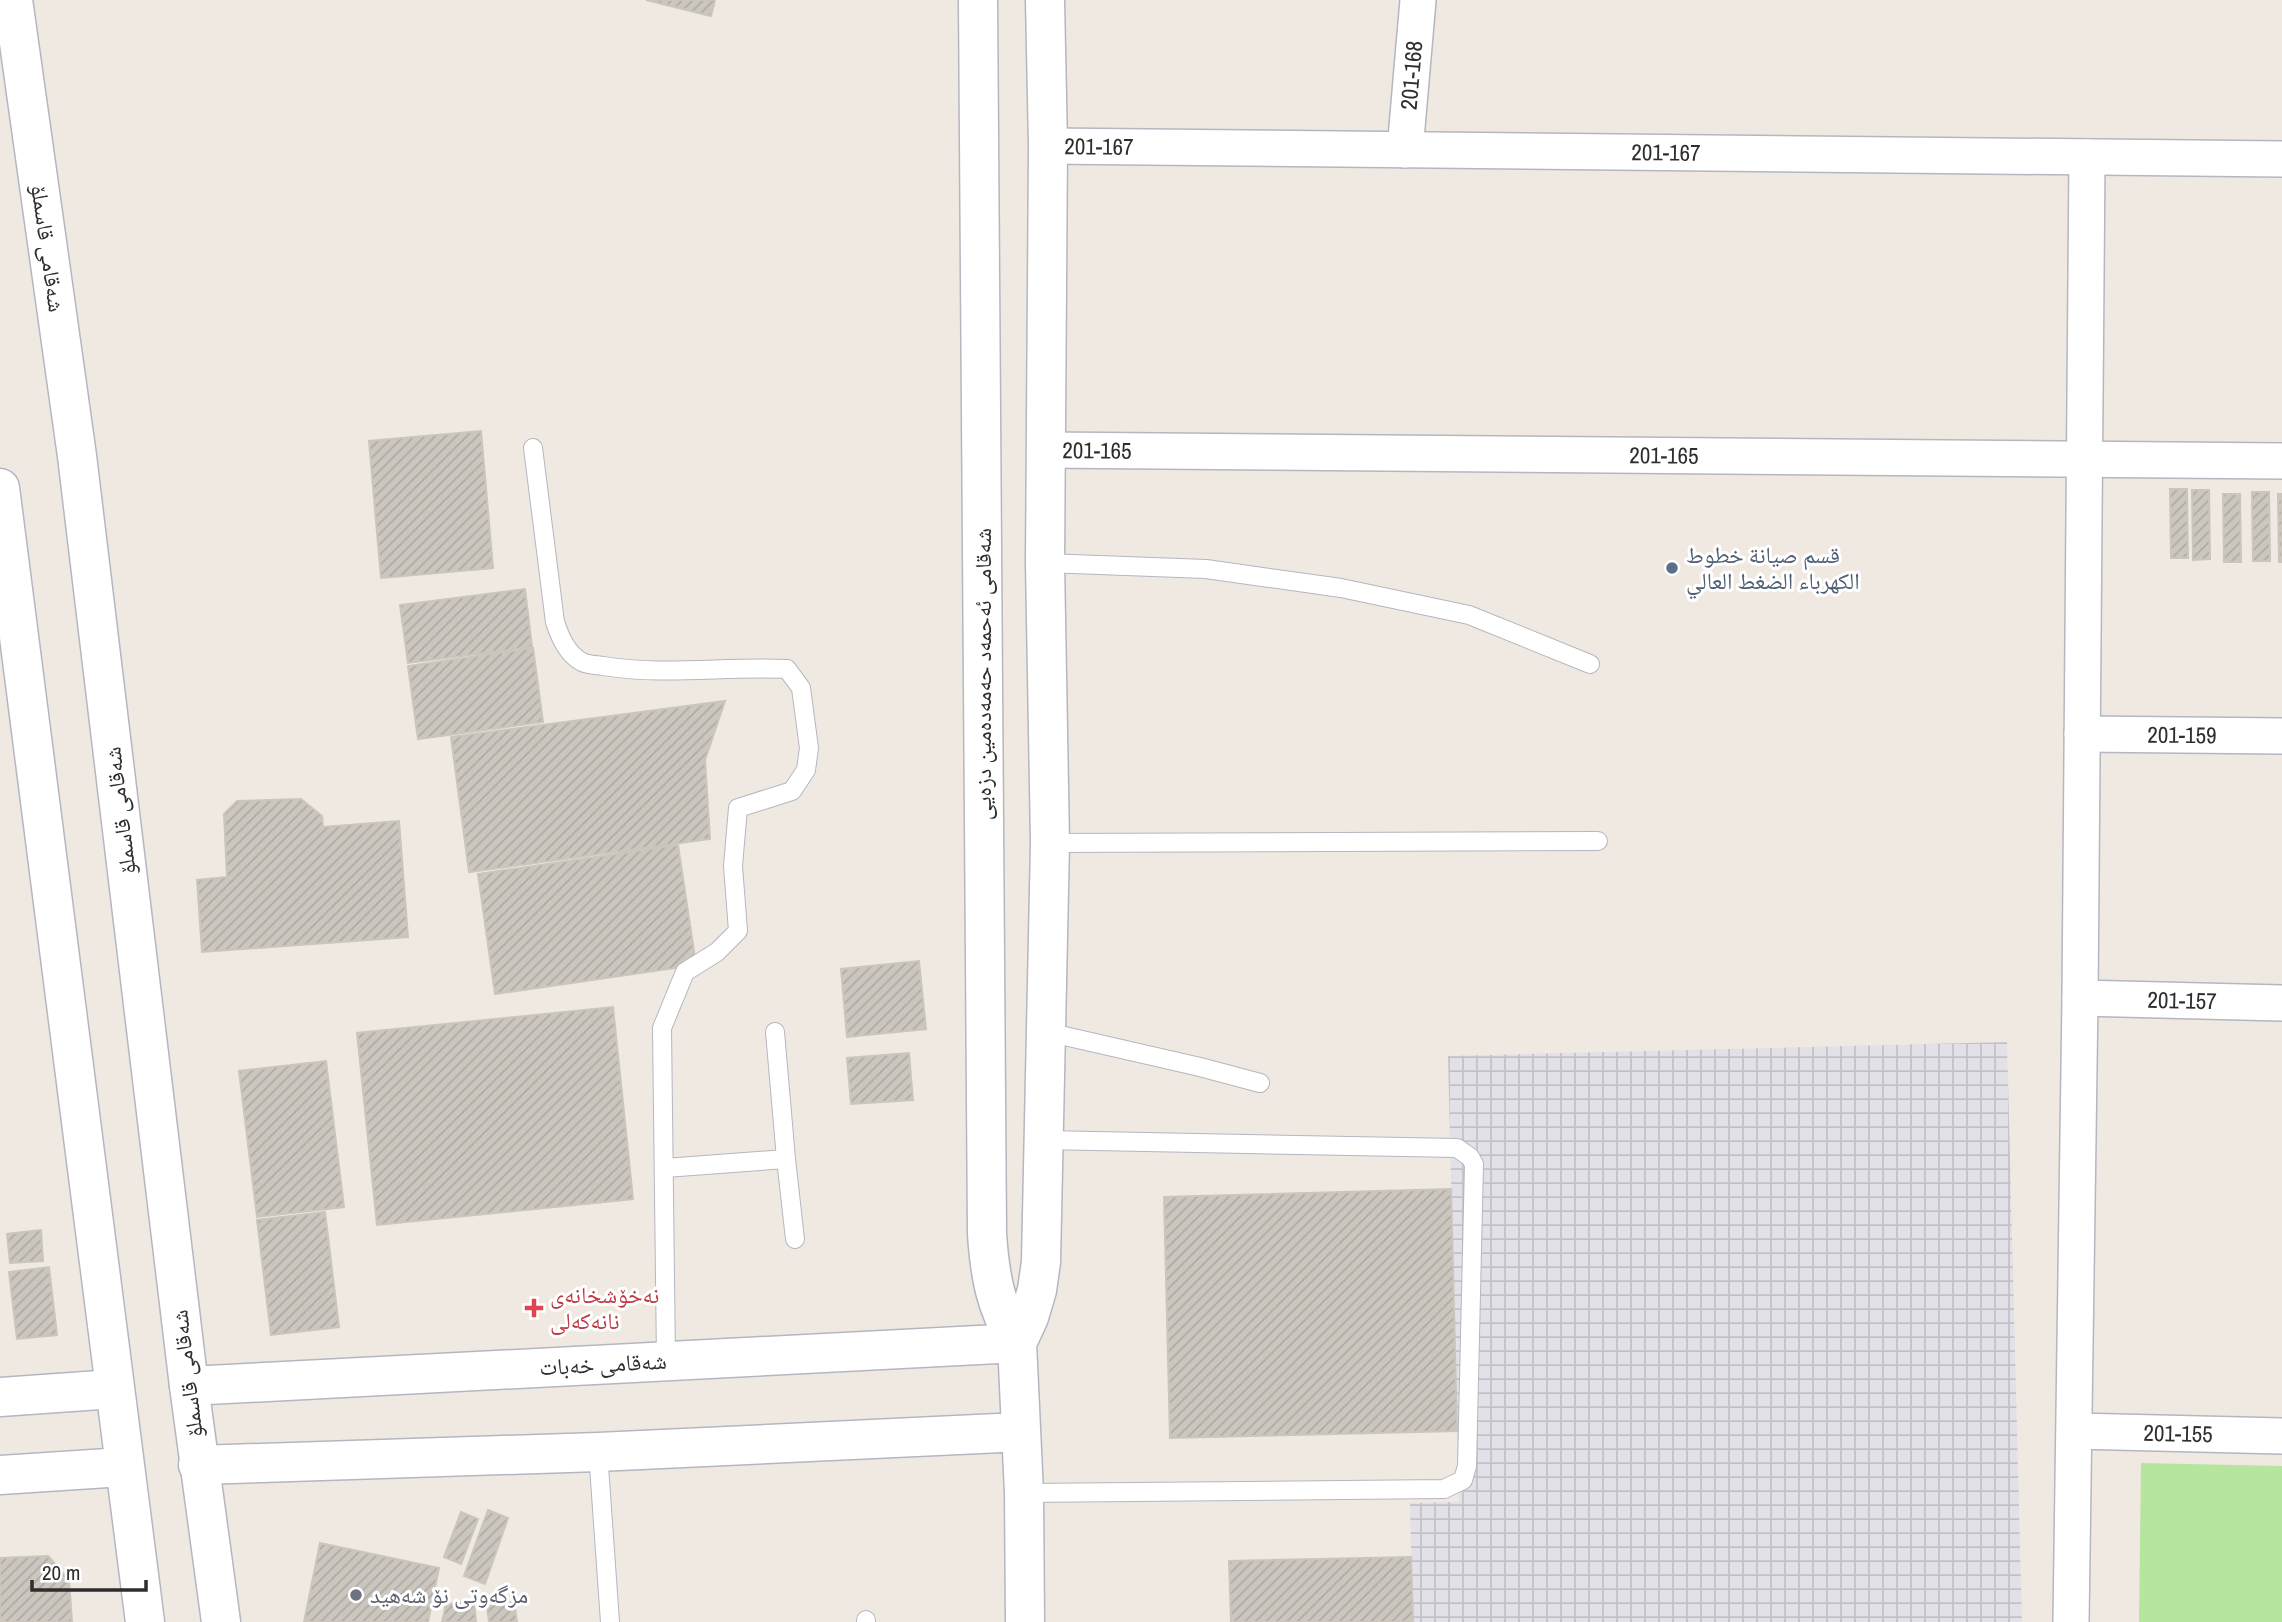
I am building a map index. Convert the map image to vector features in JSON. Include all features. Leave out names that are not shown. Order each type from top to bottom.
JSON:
[{"type":"street","name":"شەقامی قاسملۆ","points":[[13,0],[78,456],[198,1465],[220,1622]]},
{"type":"street","name":"شەقامی ئەحمەد حەمەدەمین دزەیی","points":[[978,0],[987,1234],[993,1292],[1003,1319],[1017,1343]]},
{"type":"street","name":"شەقامی ئەحمەد حەمەدەمین دزەیی","points":[[1025,1622],[1024,1493],[1017,1343],[1034,1299],[1041,1262],[1050,843],[1045,563],[1048,146],[1045,0]]},
{"type":"street","name":"201-168","points":[[1405,150],[1418,0]]},
{"type":"street","name":"201-167","points":[[1048,146],[2282,159]]},
{"type":"street","points":[[2071,1622],[2080,998],[2087,157]]},
{"type":"street","name":"201-165","points":[[1046,450],[2282,461]]},
{"type":"street","points":[[0,488],[19,677],[145,1622]]},
{"type":"street","name":"201-159","points":[[2082,734],[2282,736]]},
{"type":"street","name":"201-157","points":[[2080,998],[2282,1003]]},
{"type":"street","name":"شەقامی خەبات","points":[[189,1386],[1017,1343]]},
{"type":"street","points":[[0,1397],[114,1389]]},
{"type":"street","name":"201-155","points":[[2075,1431],[2282,1436]]},
{"type":"street","points":[[198,1465],[598,1452],[1021,1432]]},
{"type":"street","points":[[0,1475],[123,1466]]},
{"type":"lane","points":[[533,448],[555,622],[570,652],[583,662],[626,669],[787,669],[801,688],[809,748],[806,770],[792,791],[738,808],[733,866],[738,931],[717,952],[685,972],[662,1028],[666,1361]]},
{"type":"lane","points":[[1045,563],[1206,569],[1341,587],[1469,615],[1591,664]]},
{"type":"lane","points":[[1050,843],[1598,841]]},
{"type":"lane","points":[[775,1032],[795,1239]]},
{"type":"lane","points":[[1046,1032],[1260,1083]]},
{"type":"lane","points":[[1024,1493],[1444,1489],[1463,1480],[1467,1466],[1474,1164],[1470,1157],[1457,1148],[1044,1140]]},
{"type":"lane","points":[[665,1168],[786,1159]]},
{"type":"lane","points":[[598,1452],[610,1622]]},
{"type":"shaded area","points":[[2007,1042],[2022,1622],[1413,1622],[1410,1503],[1459,1502],[1448,1056]]},
{"type":"green space","points":[[2141,1463],[2282,1466],[2282,1622],[2139,1622]]},
{"type":"building","points":[[646,0],[715,0],[711,16]]},
{"type":"building","points":[[481,431],[493,568],[381,578],[369,441]]},
{"type":"building","points":[[2170,489],[2187,489],[2188,558],[2171,558]]},
{"type":"building","points":[[2192,490],[2209,490],[2210,559],[2193,560]]},
{"type":"building","points":[[2252,492],[2269,492],[2270,561],[2253,561]]},
{"type":"building","points":[[2223,494],[2240,494],[2241,562],[2224,562]]},
{"type":"building","points":[[2278,494],[2282,494],[2282,562],[2279,562]]},
{"type":"building","points":[[525,589],[532,647],[408,663],[400,605]]},
{"type":"building","points":[[533,648],[543,722],[418,739],[408,666]]},
{"type":"building","points":[[725,701],[705,760],[710,839],[469,872],[451,737]]},
{"type":"building","points":[[301,799],[322,816],[323,827],[399,821],[408,937],[202,952],[197,880],[227,877],[224,814],[237,801]]},
{"type":"building","points":[[678,845],[696,965],[495,994],[478,874]]},
{"type":"building","points":[[919,961],[926,1029],[847,1037],[841,969]]},
{"type":"building","points":[[613,1007],[633,1199],[377,1225],[357,1033]]},
{"type":"building","points":[[909,1053],[913,1100],[851,1104],[847,1058]]},
{"type":"building","points":[[326,1061],[344,1207],[257,1217],[239,1071]]},
{"type":"building","points":[[1451,1189],[1457,1431],[1170,1438],[1164,1197]]},
{"type":"building","points":[[325,1212],[339,1327],[271,1335],[257,1220]]},
{"type":"building","points":[[41,1230],[43,1261],[10,1263],[7,1234]]},
{"type":"building","points":[[49,1267],[57,1335],[17,1339],[9,1272]]},
{"type":"building","points":[[488,1510],[508,1518],[485,1584],[464,1576]]},
{"type":"building","points":[[461,1512],[478,1519],[461,1564],[444,1557]]},
{"type":"building","points":[[320,1543],[439,1568],[428,1622],[304,1622]]},
{"type":"building","points":[[48,1556],[69,1580],[72,1622],[0,1622],[0,1558]]},
{"type":"building","points":[[1411,1557],[1413,1622],[1231,1622],[1229,1561]]},
{"type":"building","points":[[474,1602],[476,1622],[442,1622],[446,1604]]},
{"type":"building","points":[[514,1602],[517,1622],[489,1622],[487,1606]]},
{"type":"place","name":"قسم صيانة خطوط الكهرباء الضغط العالي","points":[[1672,568]]},
{"type":"place","name":"نەخۆشخانەی نانەکەلی","points":[[534,1308]]},
{"type":"place","name":"مزگەوتی نۆ شەهید","points":[[356,1595]]}]
